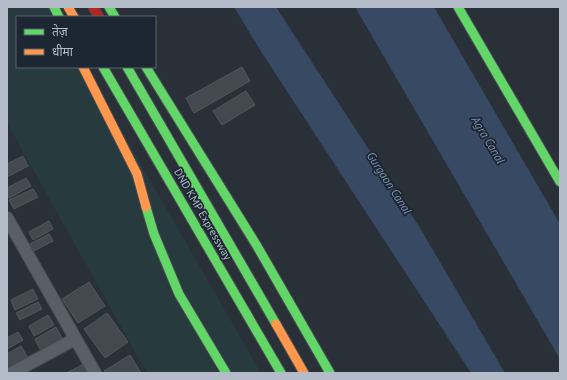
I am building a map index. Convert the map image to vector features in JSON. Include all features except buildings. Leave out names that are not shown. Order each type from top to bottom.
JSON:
[{"type":"main road","points":[[54,7],[58,16]]},
{"type":"main road","points":[[68,7],[73,16]]},
{"type":"main road","points":[[93,7],[98,16]]},
{"type":"main road","points":[[109,7],[114,16]]},
{"type":"main road","points":[[458,7],[559,178]]},
{"type":"main road","points":[[84,68],[137,174],[154,234],[179,294],[226,373]]},
{"type":"main road","name":"DND KMP Expressway","points":[[104,68],[193,220],[280,373]]},
{"type":"main road","name":"DND KMP Expressway","points":[[128,68],[304,373]]},
{"type":"main road","points":[[147,68],[257,246],[330,373]]},
{"type":"street","points":[[7,218],[95,373]]},
{"type":"street","points":[[12,373],[75,339]]},
{"type":"green space","points":[[7,7],[50,7],[55,16],[16,16],[16,68],[86,68],[261,373],[147,373],[7,123]]},
{"type":"water","name":"Gurgaon Canal","points":[[234,7],[276,7],[420,228],[505,373],[471,373],[262,53]]},
{"type":"water","name":"Agra Canal","points":[[355,7],[434,7],[560,224],[560,359]]},
{"type":"traffic: fast","points":[[54,7],[58,16]]},
{"type":"traffic: fast","points":[[109,7],[114,16]]},
{"type":"traffic: fast","points":[[458,7],[560,182]]},
{"type":"traffic: fast","points":[[104,68],[281,373]]},
{"type":"traffic: fast","points":[[128,68],[276,324]]},
{"type":"traffic: fast","points":[[147,68],[257,246],[330,373]]},
{"type":"traffic: fast","points":[[146,207],[154,234],[179,294],[226,373]]},
{"type":"traffic: slow","points":[[68,7],[73,16]]},
{"type":"traffic: slow","points":[[84,68],[137,174],[146,207]]},
{"type":"traffic: slow","points":[[276,324],[304,373]]},
{"type":"traffic: jam","points":[[93,7],[98,16]]}]
